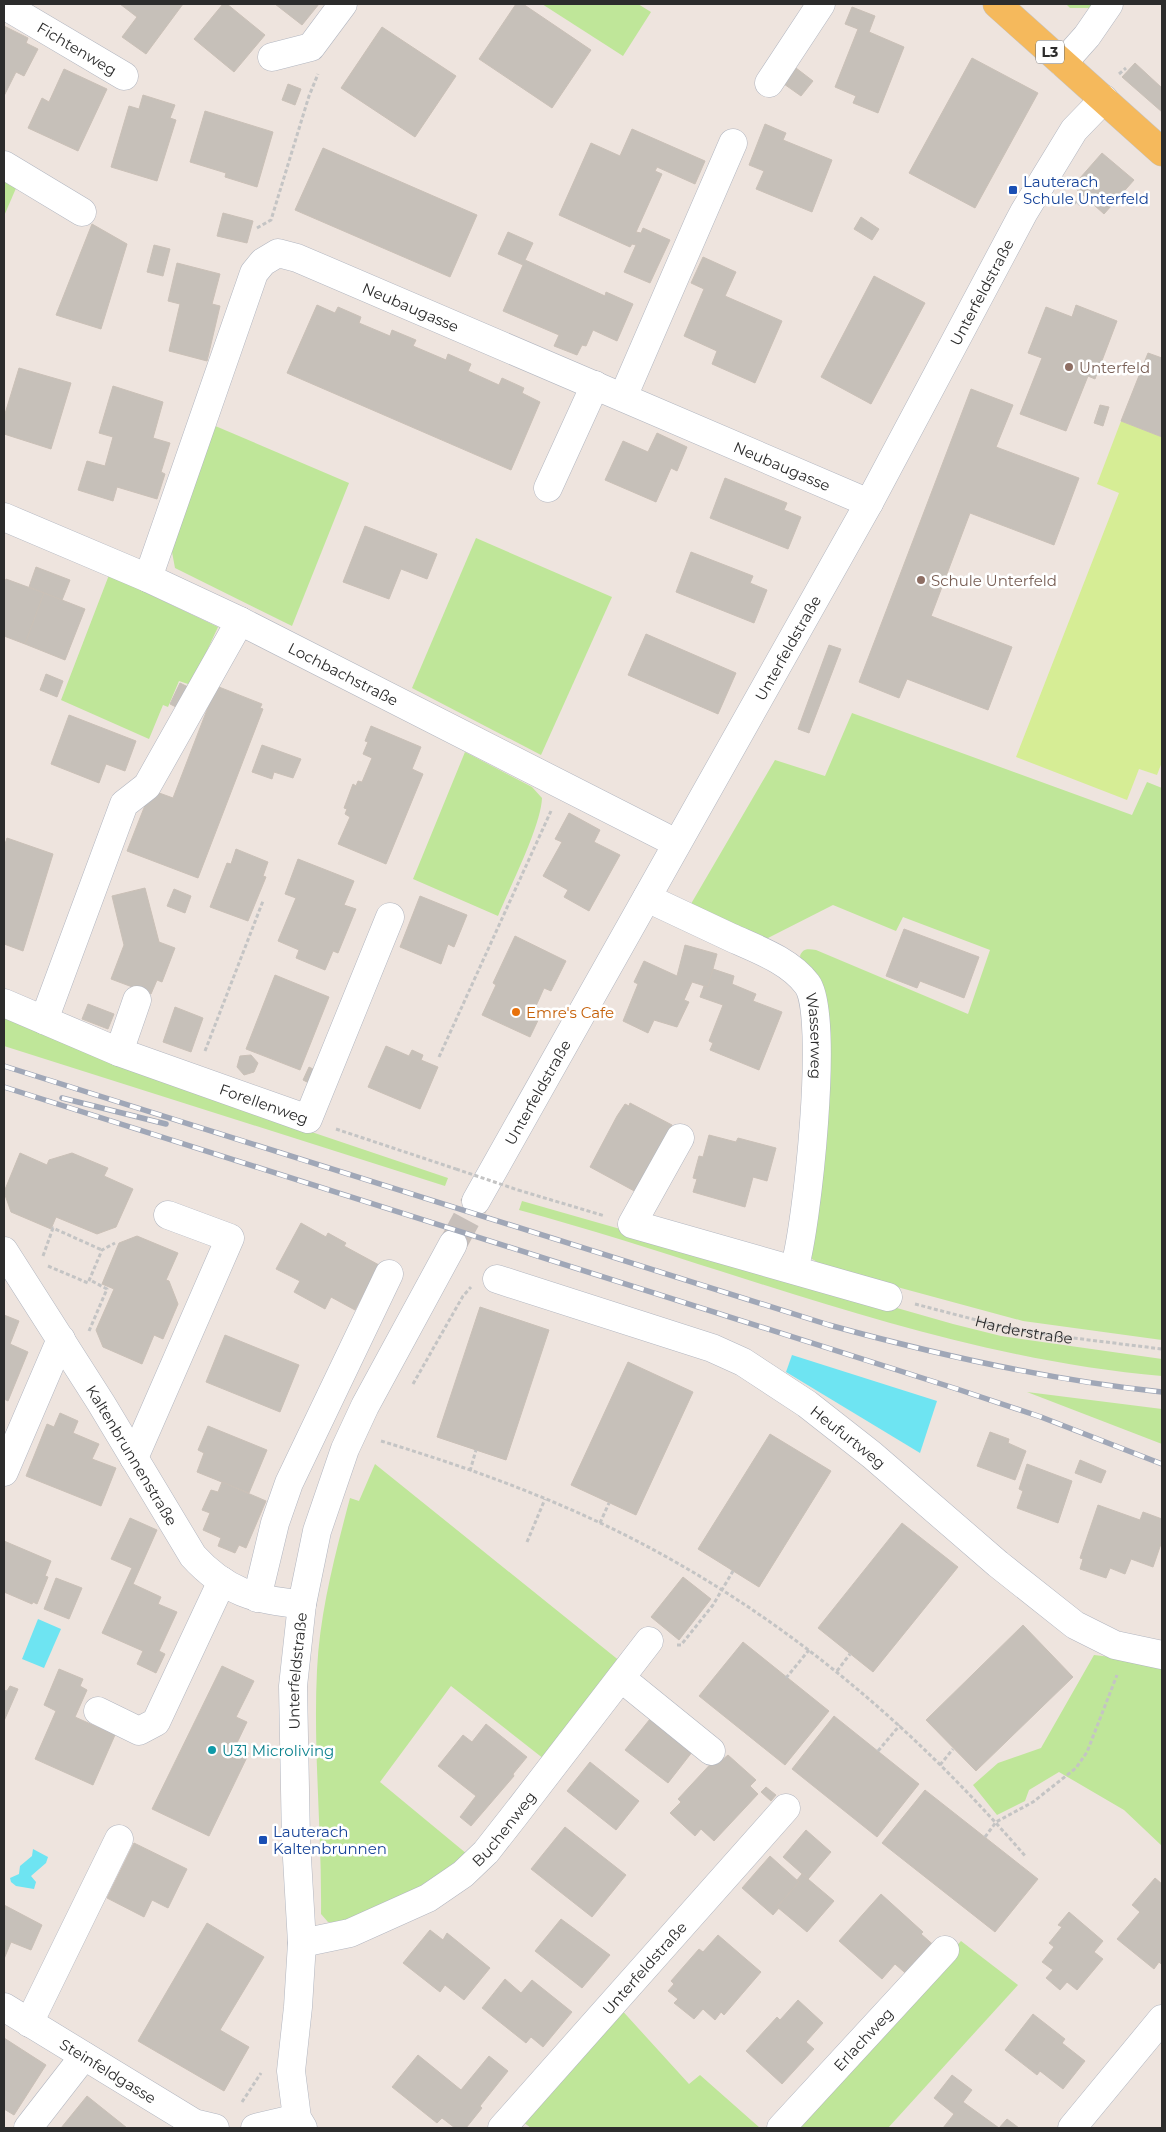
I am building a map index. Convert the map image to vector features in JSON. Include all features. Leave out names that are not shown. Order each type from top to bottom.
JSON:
[{"type":"main road","name":"L3","points":[[997,4],[1162,152]]},
{"type":"street","points":[[272,57],[310,46],[343,4]]},
{"type":"street","points":[[770,83],[820,4]]},
{"type":"street","points":[[1063,63],[1087,36],[1109,4]]},
{"type":"street","name":"Fichtenweg","points":[[4,5],[124,76]]},
{"type":"street","name":"Unterfeldstraße","points":[[476,1201],[869,503],[1024,212],[1074,130],[1104,99]]},
{"type":"street","points":[[623,397],[733,143]]},
{"type":"street","points":[[4,165],[82,212]]},
{"type":"street","name":"Neubaugasse","points":[[148,578],[254,273],[263,262],[278,253],[297,258],[869,503]]},
{"type":"street","points":[[548,488],[595,385]]},
{"type":"street","name":"Lochbachstraße","points":[[4,517],[148,578],[240,621],[676,844]]},
{"type":"street","points":[[44,1020],[124,804],[147,786],[240,621]]},
{"type":"street","name":"Wasserweg","points":[[647,898],[768,955],[792,968],[809,985],[814,1006],[818,1044],[811,1162],[801,1244],[794,1270]]},
{"type":"street","name":"Forellenweg","points":[[4,1003],[118,1052],[308,1119],[390,917]]},
{"type":"street","points":[[118,1052],[137,1000]]},
{"type":"street","points":[[680,1138],[632,1224],[888,1296]]},
{"type":"street","points":[[134,1458],[230,1238],[168,1215]]},
{"type":"street","name":"Unterfeldstraße","points":[[300,2123],[291,2071],[302,1944],[292,1722],[295,1657],[302,1604],[317,1531],[345,1449],[365,1406],[453,1244]]},
{"type":"street","name":"Kaltenbrunnenstraße","points":[[4,1250],[66,1347],[193,1556],[222,1581],[243,1594],[257,1598],[302,1604]]},
{"type":"street","points":[[257,1598],[275,1523],[291,1476],[389,1274]]},
{"type":"street","name":"Heufurtweg","points":[[497,1279],[712,1348],[743,1362],[800,1399],[872,1456],[998,1564],[1075,1626],[1115,1645],[1162,1655]]},
{"type":"street","points":[[4,1472],[66,1347]]},
{"type":"street","points":[[98,1712],[139,1731],[156,1722],[222,1581]]},
{"type":"street","name":"Buchenweg","points":[[302,1944],[350,1933],[428,1898],[463,1874],[492,1844],[649,1641]]},
{"type":"street","points":[[621,1678],[711,1751]]},
{"type":"street","name":"Unterfeldstraße","points":[[502,2128],[786,1808]]},
{"type":"street","points":[[29,2023],[119,1839]]},
{"type":"street","name":"Erlachweg","points":[[781,2128],[945,1950]]},
{"type":"street","name":"Steinfeldgasse","points":[[4,2007],[200,2126]]},
{"type":"street","points":[[1083,2125],[1162,2019]]},
{"type":"street","points":[[28,2128],[84,2056]]},
{"type":"street","points":[[255,2128],[300,2123]]},
{"type":"path","points":[[1118,76],[1126,68]]},
{"type":"path","points":[[256,228],[271,220],[309,96],[320,70]]},
{"type":"path","points":[[1066,194],[1078,205],[1083,200]]},
{"type":"path","points":[[439,1058],[562,785]]},
{"type":"path","points":[[194,1079],[264,901]]},
{"type":"path","points":[[308,1119],[518,1190],[632,1224]]},
{"type":"path","points":[[102,1250],[53,1228],[40,1262],[88,1283],[102,1250],[115,1243]]},
{"type":"path","points":[[410,1389],[463,1296],[479,1282],[497,1279]]},
{"type":"path","points":[[66,1347],[84,1343],[107,1289],[90,1280]]},
{"type":"path","name":"Harderstraße","points":[[888,1296],[1002,1327],[1050,1336],[1162,1349]]},
{"type":"path","points":[[377,1446],[385,1432]]},
{"type":"path","points":[[380,1441],[470,1471],[545,1499],[600,1523],[671,1559],[722,1590],[837,1671],[900,1725],[996,1822],[1026,1857]]},
{"type":"path","points":[[470,1471],[476,1450]]},
{"type":"path","points":[[527,1542],[545,1499]]},
{"type":"path","points":[[600,1523],[609,1503]]},
{"type":"path","points":[[649,1641],[681,1645],[713,1605],[733,1571]]},
{"type":"path","points":[[985,1838],[996,1822],[1033,1802],[1076,1768],[1087,1752],[1127,1649]]},
{"type":"path","points":[[786,1678],[809,1650]]},
{"type":"path","points":[[837,1671],[850,1654]]},
{"type":"path","points":[[878,1752],[900,1725]]},
{"type":"path","points":[[940,1765],[953,1748]]},
{"type":"path","points":[[237,2107],[266,2068],[291,2071]]},
{"type":"green space","points":[[542,4],[638,4],[651,12],[623,56]]},
{"type":"green space","points":[[1066,4],[1093,4],[1089,8],[1070,8]]},
{"type":"green space","points":[[4,170],[20,179],[4,216]]},
{"type":"green space","points":[[1121,421],[1162,437],[1162,762],[1157,775],[1139,769],[1127,800],[1016,757],[1119,493],[1097,484]]},
{"type":"green space","points":[[213,425],[349,483],[292,626],[175,568],[172,552],[188,491]]},
{"type":"green space","points":[[476,538],[612,597],[541,755],[412,688]]},
{"type":"green space","points":[[109,575],[218,627],[191,685],[179,681],[168,707],[163,705],[149,739],[61,700]]},
{"type":"green space","points":[[852,713],[1132,815],[1147,782],[1162,788],[1162,1340],[1023,1321],[827,1268],[812,1259],[809,1254],[803,964],[800,956],[801,953],[811,949],[816,950],[968,1014],[990,950],[903,917],[896,931],[833,905],[766,939],[688,909],[775,760],[825,776]]},
{"type":"green space","points":[[465,752],[532,787],[542,798],[531,840],[498,916],[413,879]]},
{"type":"green space","points":[[4,1013],[276,1120],[448,1178],[445,1186],[4,1046]]},
{"type":"green space","points":[[522,1201],[1001,1336],[1162,1359],[1162,1376],[1079,1366],[998,1350],[917,1330],[837,1308],[599,1233],[519,1210]]},
{"type":"green space","points":[[1027,1392],[1162,1409],[1162,1444]]},
{"type":"green space","points":[[375,1464],[621,1662],[544,1759],[451,1686],[380,1782],[467,1854],[433,1886],[338,1923],[328,1922],[321,1914],[316,1731],[317,1670],[321,1626],[329,1583],[350,1498],[359,1501]]},
{"type":"green space","points":[[1094,1655],[1162,1663],[1162,1846],[1124,1810],[1059,1772],[1029,1790],[1025,1801],[997,1815],[973,1785],[998,1763],[1041,1748]]},
{"type":"green space","points":[[961,1941],[1018,1985],[888,2128],[790,2128]]},
{"type":"green space","points":[[618,2006],[689,2084],[700,2075],[760,2128],[531,2128],[519,2119]]},
{"type":"water","points":[[792,1355],[937,1401],[920,1453],[786,1372]]},
{"type":"water","points":[[38,1619],[61,1629],[44,1668],[22,1659]]},
{"type":"water","points":[[33,1849],[48,1857],[46,1863],[31,1876],[36,1882],[34,1889],[16,1886],[11,1882],[10,1878],[19,1874],[20,1866],[32,1856]]},
{"type":"building","points":[[120,4],[183,4],[146,54],[122,37],[137,17]]},
{"type":"building","points":[[223,4],[227,4],[265,35],[234,72],[194,39]]},
{"type":"building","points":[[275,4],[319,4],[302,25]]},
{"type":"building","points":[[516,4],[523,4],[591,50],[552,108],[479,59]]},
{"type":"building","points":[[852,7],[875,16],[869,32],[904,47],[878,113],[853,103],[856,96],[835,87],[858,29],[845,24]]},
{"type":"building","points":[[4,26],[28,38],[26,43],[38,49],[24,76],[16,72],[4,96]]},
{"type":"building","points":[[382,27],[456,76],[415,137],[341,88]]},
{"type":"building","points":[[972,58],[1038,93],[975,208],[909,173]]},
{"type":"building","points":[[1135,63],[1162,88],[1162,112],[1122,77]]},
{"type":"building","points":[[796,68],[813,81],[801,96],[784,84]]},
{"type":"building","points":[[64,69],[107,89],[78,151],[28,128],[42,98],[49,102]]},
{"type":"building","points":[[288,84],[301,89],[295,105],[282,100]]},
{"type":"building","points":[[143,95],[175,105],[170,118],[176,120],[157,181],[111,167],[129,106],[139,109]]},
{"type":"building","points":[[205,111],[273,132],[257,187],[225,177],[226,173],[190,162]]},
{"type":"building","points":[[765,124],[786,133],[783,140],[832,160],[812,212],[756,189],[764,171],[749,165]]},
{"type":"building","points":[[632,129],[705,161],[695,184],[657,167],[655,171],[662,174],[636,232],[641,233],[643,228],[670,240],[650,283],[624,272],[636,245],[632,244],[630,247],[559,215],[591,143],[620,156]]},
{"type":"building","points":[[323,148],[477,215],[450,277],[295,210]]},
{"type":"building","points":[[1102,153],[1134,180],[1104,214],[1073,186]]},
{"type":"building","points":[[223,213],[253,221],[247,243],[217,236]]},
{"type":"building","points":[[861,217],[879,229],[872,240],[854,229]]},
{"type":"building","points":[[92,224],[127,244],[101,329],[56,315]]},
{"type":"building","points":[[508,232],[533,243],[525,260],[605,296],[606,292],[633,304],[617,341],[593,330],[586,346],[582,345],[577,355],[554,346],[559,335],[503,311],[523,265],[498,254]]},
{"type":"building","points":[[154,245],[170,249],[163,276],[147,272]]},
{"type":"building","points":[[703,257],[736,272],[725,296],[782,321],[755,383],[712,364],[717,351],[684,336],[704,289],[691,283]]},
{"type":"building","points":[[177,263],[220,274],[212,304],[220,306],[207,361],[169,351],[180,304],[168,301]]},
{"type":"building","points":[[874,276],[925,303],[871,404],[821,377]]},
{"type":"building","points":[[317,305],[335,313],[338,307],[361,317],[359,323],[390,336],[392,330],[416,340],[413,346],[446,360],[448,354],[471,364],[468,371],[499,385],[502,378],[524,388],[522,393],[540,402],[511,470],[287,373]]},
{"type":"building","name":"Unterfeld","points":[[1076,305],[1117,321],[1095,379],[1088,376],[1066,431],[1020,414],[1042,358],[1028,353],[1046,307],[1072,317]]},
{"type":"building","points":[[1148,353],[1162,358],[1162,437],[1121,421]]},
{"type":"building","points":[[19,368],[71,383],[51,449],[4,434],[4,417]]},
{"type":"building","points":[[113,386],[163,402],[153,438],[170,443],[161,472],[165,474],[157,499],[117,487],[113,501],[78,490],[87,461],[105,466],[113,437],[99,433]]},
{"type":"building","name":"Schule Unterfeld","points":[[971,389],[1013,405],[996,447],[1079,478],[1054,545],[970,513],[931,616],[1012,647],[988,710],[907,679],[899,698],[859,682]]},
{"type":"building","points":[[1100,405],[1109,407],[1103,426],[1094,423]]},
{"type":"building","points":[[657,433],[687,447],[677,471],[671,468],[656,502],[605,480],[623,441],[648,452]]},
{"type":"building","points":[[725,478],[787,503],[784,510],[801,517],[788,549],[710,518]]},
{"type":"building","points":[[365,526],[437,554],[427,579],[401,569],[389,599],[343,582]]},
{"type":"building","points":[[691,552],[753,576],[750,583],[767,590],[754,623],[676,592]]},
{"type":"building","points":[[36,567],[70,580],[62,600],[29,587]]},
{"type":"building","points":[[6,579],[44,593],[25,644],[4,636],[4,585]]},
{"type":"building","points":[[44,593],[85,609],[65,660],[25,644]]},
{"type":"building","points":[[646,634],[736,673],[718,714],[628,675]]},
{"type":"building","points":[[829,645],[841,649],[809,733],[798,729]]},
{"type":"building","points":[[46,674],[63,681],[57,697],[40,690]]},
{"type":"building","points":[[180,683],[188,687],[178,708],[170,704]]},
{"type":"building","points":[[219,687],[262,704],[260,708],[263,709],[198,878],[127,851],[151,790],[173,798],[215,689],[218,690]]},
{"type":"building","points":[[69,715],[136,741],[125,771],[106,764],[99,783],[51,764]]},
{"type":"building","points":[[371,726],[421,747],[412,769],[423,774],[386,864],[338,844],[350,817],[345,814],[347,809],[344,808],[353,784],[356,786],[358,781],[362,782],[372,758],[363,754],[368,742],[365,741]]},
{"type":"building","points":[[262,745],[301,759],[293,778],[274,772],[272,779],[252,772]]},
{"type":"building","points":[[569,813],[600,830],[594,842],[620,855],[589,911],[564,897],[568,890],[543,876],[562,842],[555,839]]},
{"type":"building","points":[[7,838],[53,854],[23,951],[4,944],[4,847]]},
{"type":"building","points":[[236,849],[268,862],[263,876],[266,877],[248,921],[210,907],[227,863],[231,864]]},
{"type":"building","points":[[298,859],[354,881],[344,905],[356,909],[338,953],[333,951],[325,970],[296,958],[299,950],[278,941],[296,898],[285,894]]},
{"type":"building","points":[[145,888],[159,942],[175,948],[162,982],[157,980],[151,994],[111,979],[124,945],[112,896]]},
{"type":"building","points":[[174,889],[191,896],[185,913],[167,906]]},
{"type":"building","points":[[420,896],[467,915],[454,947],[448,944],[441,964],[400,947]]},
{"type":"building","points":[[904,929],[979,957],[964,998],[920,981],[917,988],[886,976]]},
{"type":"building","points":[[515,936],[566,961],[551,991],[544,988],[536,1006],[543,1010],[530,1037],[482,1015],[496,985],[493,983]]},
{"type":"building","points":[[685,945],[717,954],[708,987],[692,982],[684,1000],[689,1002],[677,1027],[654,1020],[648,1033],[623,1021],[638,984],[634,982],[644,961],[677,976]]},
{"type":"building","points":[[713,969],[734,976],[732,984],[756,994],[753,1001],[782,1012],[759,1070],[710,1050],[713,1043],[709,1041],[723,1005],[700,997],[704,986],[708,987]]},
{"type":"building","points":[[275,975],[329,997],[300,1070],[246,1049]]},
{"type":"building","points":[[88,1004],[114,1014],[108,1029],[82,1019]]},
{"type":"building","points":[[175,1007],[203,1018],[191,1052],[163,1042]]},
{"type":"building","points":[[386,1046],[409,1056],[412,1050],[423,1055],[421,1060],[438,1067],[420,1109],[368,1087]]},
{"type":"building","points":[[251,1055],[258,1063],[254,1072],[244,1075],[237,1067],[240,1056]]},
{"type":"building","points":[[309,1067],[317,1071],[311,1084],[303,1080]]},
{"type":"building","points":[[630,1103],[672,1125],[638,1193],[590,1167],[617,1116],[625,1104],[629,1106]]},
{"type":"building","points":[[709,1135],[736,1142],[738,1138],[776,1148],[767,1181],[753,1177],[745,1207],[693,1192],[697,1179],[693,1178],[699,1156],[703,1157]]},
{"type":"building","points":[[20,1153],[47,1165],[49,1160],[72,1153],[108,1168],[104,1176],[133,1189],[116,1227],[97,1234],[56,1217],[51,1229],[11,1212],[4,1192]]},
{"type":"building","points":[[301,1223],[326,1237],[328,1233],[346,1243],[344,1246],[379,1265],[355,1310],[331,1297],[325,1309],[294,1292],[300,1281],[276,1269]]},
{"type":"building","points":[[137,1236],[178,1253],[166,1280],[169,1281],[178,1304],[163,1339],[154,1335],[142,1364],[103,1347],[96,1330],[114,1289],[102,1284],[119,1243]]},
{"type":"building","points":[[480,1307],[549,1330],[506,1460],[437,1437]]},
{"type":"building","points":[[4,1315],[19,1321],[10,1344],[28,1352],[8,1401],[4,1399]]},
{"type":"building","points":[[225,1335],[299,1365],[280,1412],[206,1382]]},
{"type":"building","points":[[628,1362],[693,1392],[636,1515],[571,1485]]},
{"type":"building","points":[[60,1413],[78,1421],[73,1433],[99,1444],[92,1459],[116,1468],[101,1506],[26,1476],[47,1424],[54,1427]]},
{"type":"building","points":[[208,1426],[267,1450],[249,1493],[197,1472],[204,1453],[198,1450]]},
{"type":"building","points":[[990,1432],[1009,1439],[1008,1443],[1026,1451],[1015,1480],[977,1466]]},
{"type":"building","points":[[770,1434],[831,1471],[759,1587],[698,1549]]},
{"type":"building","points":[[1080,1460],[1106,1471],[1101,1483],[1075,1473]]},
{"type":"building","points":[[1027,1464],[1072,1481],[1058,1523],[1017,1508],[1023,1491],[1019,1489]]},
{"type":"building","points":[[222,1482],[266,1501],[246,1548],[239,1545],[235,1553],[218,1546],[221,1538],[203,1530],[210,1513],[202,1510],[211,1490],[218,1492]]},
{"type":"building","points":[[1098,1505],[1140,1520],[1143,1512],[1162,1519],[1162,1541],[1153,1567],[1131,1559],[1125,1574],[1110,1568],[1106,1578],[1080,1569],[1083,1559],[1080,1558]]},
{"type":"building","points":[[130,1518],[157,1530],[133,1584],[161,1597],[158,1604],[177,1612],[159,1651],[165,1654],[156,1673],[137,1664],[143,1651],[102,1633],[132,1568],[111,1559]]},
{"type":"building","points":[[902,1523],[958,1567],[873,1672],[818,1628]]},
{"type":"building","points":[[4,1541],[51,1561],[45,1576],[48,1577],[37,1604],[33,1602],[32,1604],[4,1592]]},
{"type":"building","points":[[683,1577],[711,1599],[679,1640],[651,1617]]},
{"type":"building","points":[[56,1578],[82,1588],[69,1619],[44,1609]]},
{"type":"building","points":[[1023,1625],[1073,1677],[976,1771],[926,1720]]},
{"type":"building","points":[[743,1642],[829,1711],[785,1765],[699,1696]]},
{"type":"building","name":"U31 Microliving","points":[[222,1666],[254,1681],[236,1717],[247,1722],[235,1747],[249,1753],[209,1836],[152,1809]]},
{"type":"building","points":[[59,1669],[83,1679],[80,1686],[87,1690],[75,1717],[115,1735],[93,1785],[35,1759],[56,1711],[44,1705]]},
{"type":"building","points":[[10,1686],[18,1689],[4,1721],[4,1690],[7,1691]]},
{"type":"building","points":[[654,1714],[696,1747],[668,1783],[625,1750]]},
{"type":"building","points":[[834,1716],[919,1784],[877,1837],[792,1769]]},
{"type":"building","points":[[486,1724],[527,1757],[513,1774],[514,1776],[471,1826],[460,1817],[476,1796],[438,1766],[463,1735],[472,1742]]},
{"type":"building","points":[[728,1755],[756,1780],[750,1786],[758,1794],[714,1841],[701,1829],[695,1836],[670,1813],[681,1802],[678,1799],[717,1757],[721,1761]]},
{"type":"building","points":[[590,1762],[639,1801],[616,1830],[567,1791]]},
{"type":"building","points":[[766,1787],[776,1795],[771,1801],[761,1792]]},
{"type":"building","points":[[925,1790],[1038,1879],[995,1932],[882,1843]]},
{"type":"building","points":[[565,1827],[626,1875],[592,1917],[531,1869]]},
{"type":"building","points":[[806,1830],[831,1852],[808,1879],[783,1857]]},
{"type":"building","points":[[134,1843],[187,1869],[168,1908],[152,1900],[144,1917],[107,1898]]},
{"type":"building","points":[[770,1856],[799,1882],[777,1907],[779,1908],[773,1915],[742,1888]]},
{"type":"building","points":[[802,1874],[834,1901],[807,1932],[777,1907],[799,1882],[797,1880]]},
{"type":"building","points":[[1155,1878],[1162,1884],[1162,1965],[1159,1962],[1154,1969],[1117,1939],[1140,1912],[1132,1905]]},
{"type":"building","points":[[881,1894],[923,1932],[921,1934],[938,1949],[911,1978],[895,1964],[882,1979],[839,1941]]},
{"type":"building","points":[[4,1905],[42,1925],[31,1950],[11,1942],[4,1959]]},
{"type":"building","points":[[1069,1912],[1103,1941],[1094,1952],[1103,1959],[1077,1990],[1067,1982],[1060,1990],[1046,1978],[1053,1970],[1042,1962],[1054,1947],[1049,1943],[1062,1927],[1058,1925]]},
{"type":"building","points":[[561,1919],[610,1955],[582,1988],[535,1951]]},
{"type":"building","points":[[207,1923],[264,1957],[220,2030],[249,2047],[224,2091],[138,2041]]},
{"type":"building","points":[[430,1930],[443,1940],[447,1933],[490,1968],[464,2000],[445,1985],[440,1992],[403,1963]]},
{"type":"building","points":[[718,1935],[761,1972],[724,2015],[721,2012],[715,2020],[703,2009],[694,2019],[674,2003],[678,1999],[668,1991],[674,1984],[671,1981],[699,1949],[703,1952]]},
{"type":"building","points":[[505,1979],[521,1993],[532,1980],[572,2012],[543,2047],[531,2037],[526,2043],[482,2008]]},
{"type":"building","points":[[798,2000],[823,2023],[806,2042],[814,2049],[782,2084],[746,2051],[777,2017],[780,2020]]},
{"type":"building","points":[[1033,2014],[1065,2039],[1062,2043],[1085,2061],[1063,2089],[1040,2071],[1037,2075],[1005,2050]]},
{"type":"building","points":[[4,2038],[46,2065],[14,2115],[4,2109]]},
{"type":"building","points":[[418,2055],[461,2090],[489,2056],[508,2071],[480,2106],[482,2108],[466,2128],[455,2128],[442,2118],[437,2123],[392,2087]]},
{"type":"building","points":[[952,2075],[972,2090],[963,2102],[999,2128],[943,2128],[954,2114],[934,2098]]},
{"type":"building","points":[[87,2096],[127,2128],[61,2128]]},
{"type":"building","points":[[1007,2119],[1019,2128],[999,2128]]},
{"type":"tunnel","points":[[453,1244],[476,1201]]},
{"type":"railway","points":[[4,1066],[829,1325],[994,1365],[1078,1381],[1162,1392]]},
{"type":"railway","points":[[4,1087],[957,1389],[1041,1417],[1162,1464]]},
{"type":"railway","points":[[62,1098],[166,1124]]},
{"type":"place","name":"Lauterach Schule Unterfeld","points":[[1013,190]]},
{"type":"place","name":"Unterfeld","points":[[1069,367]]},
{"type":"place","name":"Schule Unterfeld","points":[[921,580]]},
{"type":"place","name":"Emre's Cafe","points":[[516,1012]]},
{"type":"place","name":"U31 Microliving","points":[[212,1750]]},
{"type":"place","name":"Lauterach Kaltenbrunnen","points":[[263,1840]]}]
